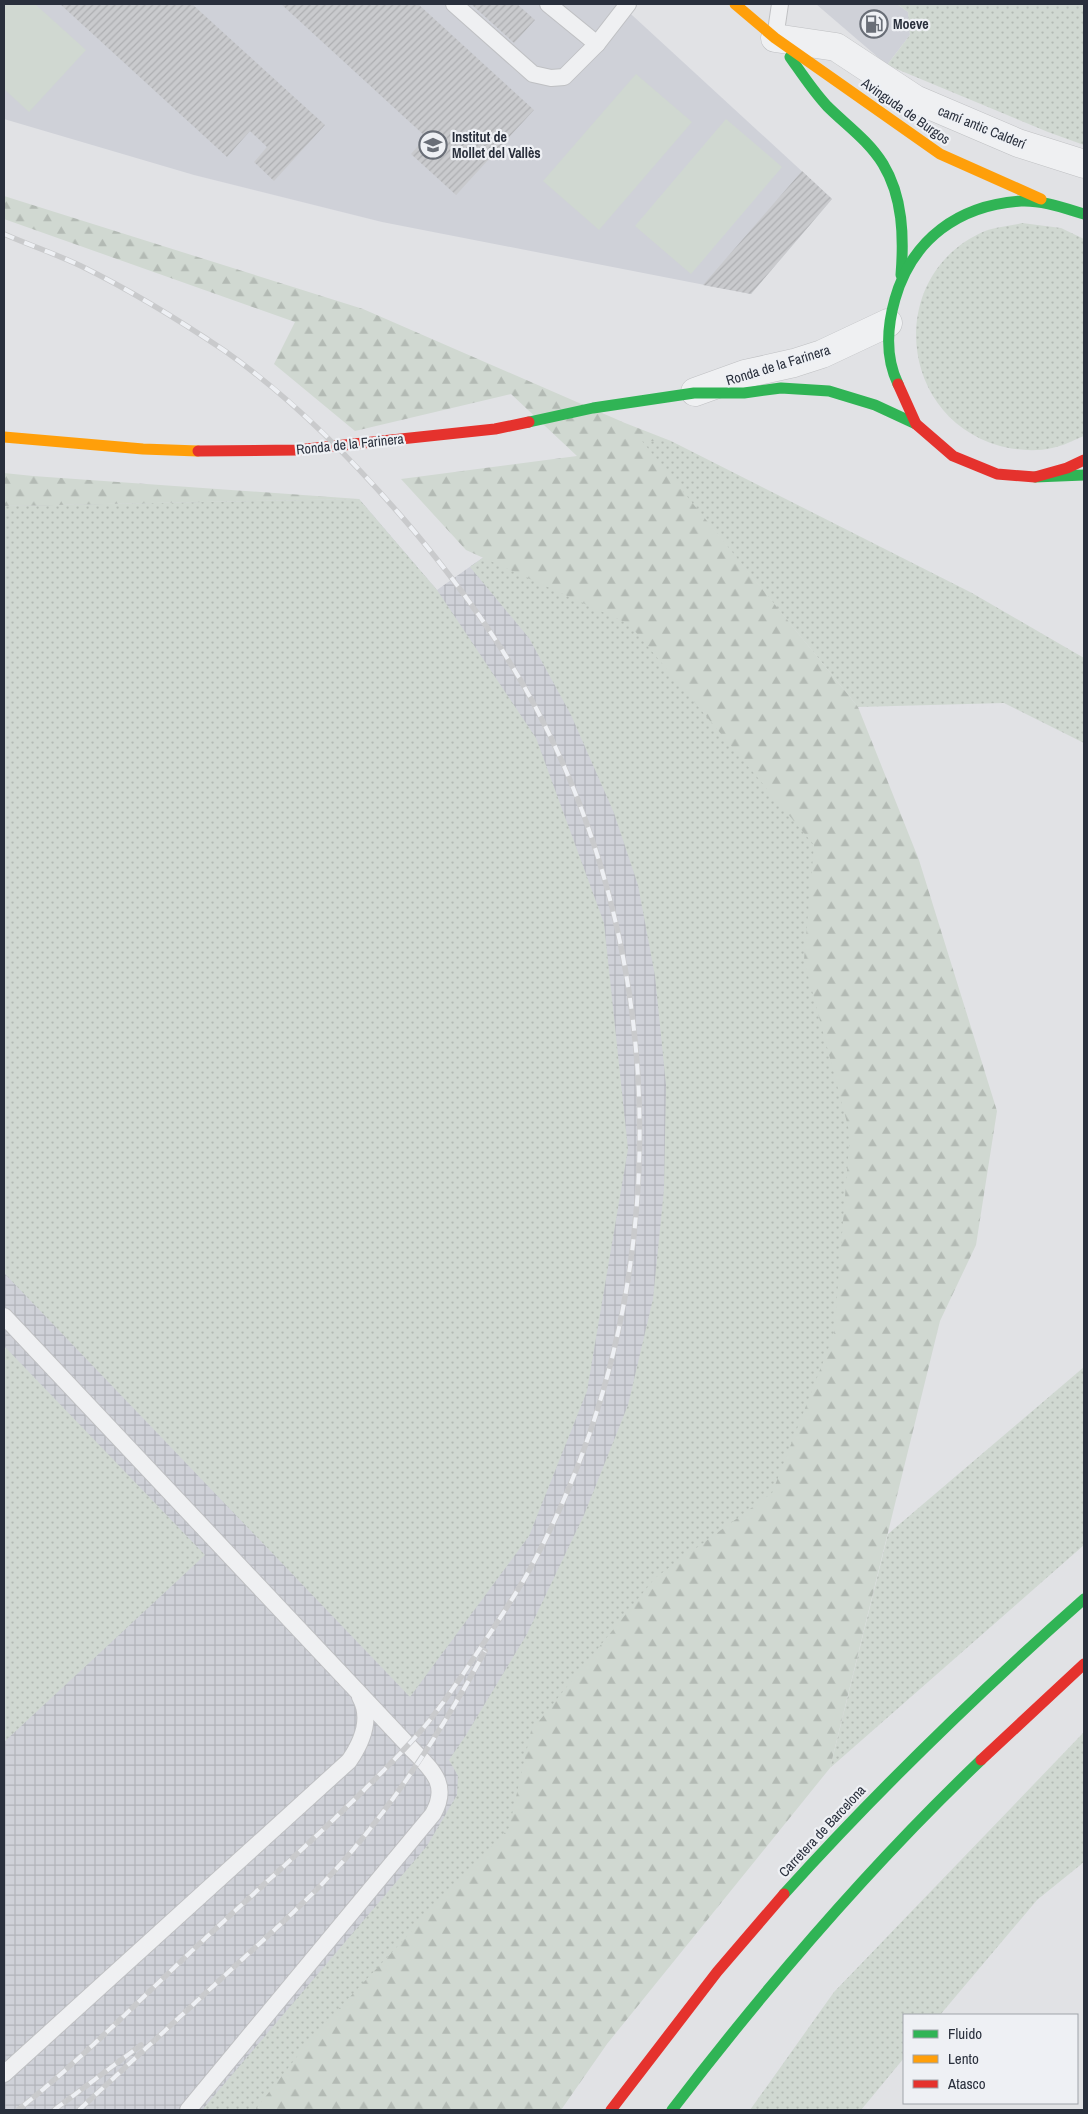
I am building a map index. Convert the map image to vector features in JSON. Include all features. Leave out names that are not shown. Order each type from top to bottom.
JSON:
[{"type":"main road","name":"Avinguda de Burgos","points":[[735,4],[775,38],[940,154],[972,170],[1056,205]]},
{"type":"main road","name":"Avinguda de Burgos","points":[[775,38],[822,100],[875,151],[888,173],[896,194],[902,221],[903,250],[900,280]]},
{"type":"main road","points":[[1084,214],[1056,205],[1022,202],[988,206],[960,216],[932,234],[915,253],[900,280],[888,322],[891,369],[916,424],[953,456],[997,474],[1035,477],[1084,475]]},
{"type":"main road","name":"Ronda de la Farinera","points":[[4,437],[143,449],[219,452],[297,450],[495,429],[593,408],[694,393],[744,393],[780,388],[829,391],[876,405],[916,424]]},
{"type":"main road","points":[[1035,477],[1067,468],[1084,460]]},
{"type":"main road","name":"Carretera de Barcelona","points":[[611,2110],[703,1990],[784,1894],[865,1806],[952,1719],[1084,1599]]},
{"type":"main road","points":[[672,2110],[767,1991],[839,1906],[916,1824],[994,1747],[1084,1664]]},
{"type":"street","name":"camí antic Calderí","points":[[775,38],[836,47],[915,99],[1018,143],[1084,164]]},
{"type":"street","name":"Ronda de la Farinera","points":[[694,393],[745,374],[794,363],[822,354],[888,322]]},
{"type":"lane","points":[[454,4],[533,74],[551,78],[564,78],[597,44],[628,4]]},
{"type":"lane","points":[[548,4],[597,44]]},
{"type":"lane","points":[[775,38],[780,4]]},
{"type":"lane","points":[[4,1316],[355,1689],[438,1780],[441,1797],[438,1805],[188,2110]]},
{"type":"lane","points":[[4,2074],[349,1760],[360,1741],[365,1722],[364,1707],[355,1689]]},
{"type":"shaded area","name":"Institut de Mollet del Vallès","points":[[4,4],[620,4],[832,199],[751,294],[382,222],[194,175],[4,119]]},
{"type":"shaded area","name":"Moeve","points":[[816,4],[897,4],[908,12],[910,35],[887,65]]},
{"type":"shaded area","points":[[359,499],[437,590],[495,549],[904,1027],[285,2110],[4,2110],[4,506]]},
{"type":"green space","points":[[4,4],[35,4],[86,50],[29,112],[4,89]]},
{"type":"green space","points":[[897,4],[1084,4],[1084,145],[1048,132],[887,65],[910,35],[908,12]]},
{"type":"green space","points":[[636,74],[692,122],[599,230],[543,181]]},
{"type":"green space","points":[[726,119],[782,167],[691,274],[635,226]]},
{"type":"green space","points":[[4,196],[363,309],[625,423],[671,441],[642,441],[858,707],[919,860],[997,1111],[976,1245],[940,1321],[830,1768],[607,2044],[561,2110],[255,2110],[314,2035],[509,1828],[531,1731],[655,1578],[772,1493],[834,1334],[850,1134],[804,960],[814,845],[629,624],[466,550],[401,479],[577,456],[511,394],[355,431],[274,364],[295,322],[4,219]]},
{"type":"green space","points":[[1022,223],[1061,228],[1084,239],[1084,436],[1060,446],[1039,450],[1000,446],[965,430],[940,406],[923,376],[916,343],[919,310],[931,278],[953,251],[985,231]]},
{"type":"green space","points":[[641,441],[671,441],[972,593],[1084,658],[1084,743],[1004,703],[858,707]]},
{"type":"green space","points":[[4,473],[33,476],[359,499],[4,506]]},
{"type":"green space","points":[[359,499],[437,590],[536,738],[604,923],[628,1149],[587,1391],[529,1536],[410,1697],[4,1273],[4,506]]},
{"type":"green space","points":[[495,549],[618,584],[864,853],[845,1428],[285,2110],[202,2110],[427,1846],[457,1795],[458,1776],[449,1760],[527,1634],[584,1515],[628,1405],[653,1299],[664,1189],[666,1085],[655,976],[638,885],[614,813],[571,715],[529,638],[470,567]]},
{"type":"green space","points":[[4,1346],[205,1555],[4,1742]]},
{"type":"green space","points":[[1084,1367],[1084,1545],[830,1768],[888,1534]]},
{"type":"green space","points":[[1084,1732],[1084,1862],[1037,1900],[941,2014],[903,2014],[903,2059],[861,2110],[750,2110],[834,1992]]},
{"type":"building","points":[[60,4],[192,4],[325,125],[274,181],[254,162],[267,147],[250,131],[227,157]]},
{"type":"building","points":[[281,4],[418,4],[534,110],[456,195],[411,154],[426,137]]},
{"type":"building","points":[[471,4],[517,4],[535,20],[514,43]]},
{"type":"building","points":[[802,171],[832,199],[751,294],[703,285]]},
{"type":"railway","points":[[4,234],[72,262],[118,285],[190,328],[251,370],[325,435],[371,482],[414,531],[480,616],[536,708],[582,810],[614,917],[634,1027],[640,1138],[632,1249],[612,1359],[578,1465],[531,1567],[504,1612],[442,1705],[393,1761],[323,1830],[187,1955],[92,2046],[18,2110]]},
{"type":"railway","points":[[79,2110],[292,1914],[346,1858],[404,1784],[454,1706],[485,1651]]},
{"type":"railway","points":[[54,2110],[141,2045]]},
{"type":"traffic: fast","points":[[790,57],[827,106],[871,147],[890,177],[901,218],[901,275]]},
{"type":"traffic: fast","points":[[898,384],[889,353],[890,320],[895,299],[913,259],[941,229],[958,218],[978,210],[998,204],[1021,201],[1053,205],[1084,214]]},
{"type":"traffic: fast","points":[[529,422],[593,408],[694,393],[744,393],[781,388],[829,391],[875,405],[916,424]]},
{"type":"traffic: fast","points":[[1035,477],[1084,475]]},
{"type":"traffic: fast","points":[[784,1894],[930,1742],[1084,1599]]},
{"type":"traffic: fast","points":[[672,2110],[744,2018],[820,1929],[898,1843],[981,1760]]},
{"type":"traffic: slow","points":[[735,4],[775,38],[940,154],[1041,199]]},
{"type":"traffic: slow","points":[[4,437],[143,449],[198,451]]},
{"type":"traffic: jam","points":[[898,384],[916,424],[953,456],[997,474],[1035,477],[1067,468],[1084,460]]},
{"type":"traffic: jam","points":[[198,451],[297,450],[495,429],[529,422]]},
{"type":"traffic: jam","points":[[981,1760],[1084,1664]]},
{"type":"traffic: jam","points":[[611,2110],[717,1972],[784,1894]]},
{"type":"place","name":"Moeve","points":[[874,24]]},
{"type":"place","name":"Institut de Mollet del Vallès","points":[[433,145]]}]
